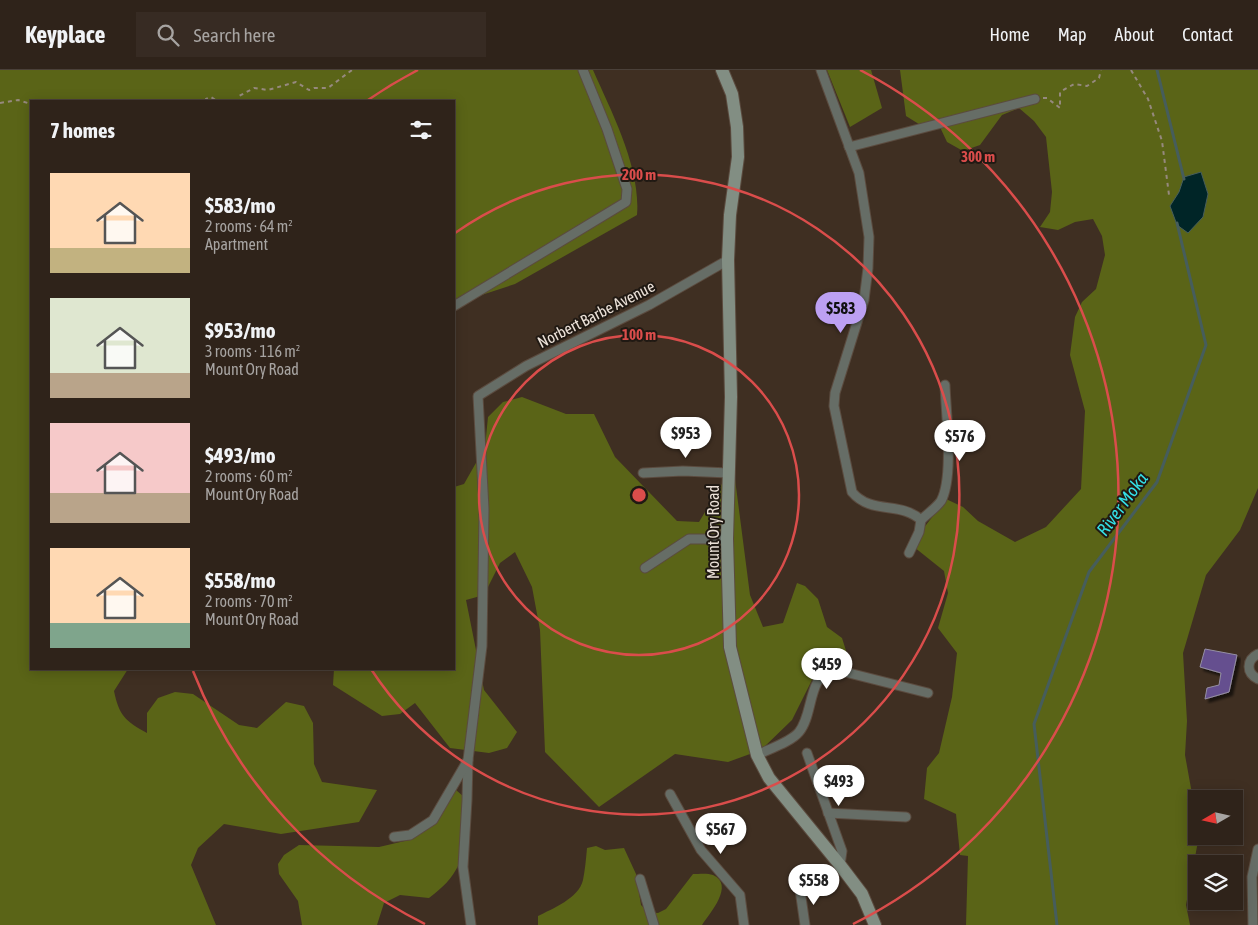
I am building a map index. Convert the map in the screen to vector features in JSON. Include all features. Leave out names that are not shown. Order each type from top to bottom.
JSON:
[{"type":"main road","name":"Mount Ory Road","points":[[722,70],[732,94],[738,137],[738,157],[730,215],[728,260],[731,397],[727,539],[730,646],[757,755],[769,778],[862,894],[875,925]]},
{"type":"street","points":[[455,305],[626,202],[628,189],[583,70]]},
{"type":"street","points":[[821,70],[858,173],[869,237],[864,300],[835,393],[834,406],[852,492],[866,504],[913,513],[921,520]]},
{"type":"street","points":[[849,146],[1035,99]]},
{"type":"street","name":"Norbert Barbe Avenue","points":[[468,760],[482,646],[484,509],[478,396],[526,366],[649,305],[728,260]]},
{"type":"street","points":[[909,553],[919,532],[921,520],[940,503],[946,488],[948,463],[945,385]]},
{"type":"street","points":[[643,473],[683,471],[730,473]]},
{"type":"street","points":[[645,568],[689,539],[727,539]]},
{"type":"street","points":[[1258,654],[1251,659],[1249,666],[1251,674],[1258,679]]},
{"type":"street","points":[[757,755],[798,733],[805,721],[816,684],[825,671],[833,669],[928,693]]},
{"type":"street","points":[[807,753],[842,851],[840,865]]},
{"type":"street","points":[[394,837],[410,835],[432,820],[468,760]]},
{"type":"street","points":[[468,760],[463,866],[471,925]]},
{"type":"street","points":[[670,794],[701,850],[740,895],[744,925]]},
{"type":"street","points":[[828,813],[906,817]]},
{"type":"street","points":[[1252,925],[1252,877],[1258,849]]},
{"type":"street","points":[[640,879],[654,925]]},
{"type":"street","points":[[800,890],[805,925]]},
{"type":"path","points":[[238,100],[240,96],[254,88],[268,90],[296,82],[309,90],[328,88],[352,70]]},
{"type":"path","points":[[1035,99],[1047,98],[1060,108],[1060,92],[1074,84],[1087,86],[1099,78],[1101,70]]},
{"type":"path","points":[[1131,70],[1148,99],[1162,141],[1169,196]]},
{"type":"path","points":[[0,103],[18,100],[30,104]]},
{"type":"green space","points":[[0,70],[593,70],[624,141],[630,160],[637,197],[637,215],[515,284],[455,304],[455,100],[30,100],[30,670],[127,670],[114,691],[118,706],[128,721],[147,733],[147,713],[158,698],[175,692],[193,694],[239,725],[257,728],[286,702],[304,706],[313,723],[314,764],[322,782],[377,790],[359,822],[281,834],[224,824],[198,848],[191,865],[216,925],[0,925]]},
{"type":"green space","points":[[827,70],[871,70],[882,108],[850,127]]},
{"type":"green space","points":[[900,70],[1258,70],[1258,488],[1240,530],[1206,575],[1183,653],[1187,721],[1185,755],[1191,790],[1188,790],[1188,845],[1197,845],[1195,855],[1188,855],[1188,894],[1186,905],[1190,925],[966,925],[968,856],[960,855],[956,814],[924,799],[927,768],[939,753],[952,697],[957,653],[938,628],[948,593],[944,571],[914,547],[923,529],[946,499],[963,507],[978,521],[1015,542],[1046,527],[1081,489],[1085,411],[1070,355],[1075,317],[1082,302],[1096,289],[1105,255],[1102,236],[1093,219],[1075,222],[1058,230],[1040,227],[1050,212],[1052,192],[1046,137],[1034,121],[1019,108],[1002,115],[980,145],[963,151],[947,142],[939,125],[922,126],[906,116]]},
{"type":"green space","points":[[522,397],[566,414],[594,414],[615,457],[677,521],[699,522],[726,477],[735,479],[750,595],[763,627],[783,623],[797,583],[805,586],[818,599],[827,627],[842,638],[848,657],[814,676],[792,720],[761,750],[728,762],[675,754],[599,807],[545,752],[540,630],[532,587],[515,552],[500,563],[484,595],[466,600],[484,690],[517,732],[507,748],[489,753],[450,748],[415,703],[400,714],[382,716],[333,685],[334,670],[455,670],[455,487],[464,484],[485,447],[488,417],[503,402]]},
{"type":"green space","points":[[456,790],[464,797],[459,864],[450,879],[438,891],[429,898],[400,895],[384,903],[377,925],[302,925],[298,901],[279,874],[278,864],[284,855],[299,845],[379,847],[409,840],[432,820],[449,795]]},
{"type":"green space","points":[[596,846],[605,850],[624,848],[636,874],[641,905],[648,912],[658,913],[666,909],[693,874],[711,874],[719,880],[722,885],[719,899],[702,925],[538,925],[538,916],[564,902],[576,892],[583,880],[587,848]]},
{"type":"water","points":[[1201,172],[1208,194],[1203,217],[1188,233],[1177,225],[1170,206],[1179,192],[1184,177]]},
{"type":"building","points":[[1205,649],[1237,655],[1229,692],[1205,699],[1207,688],[1219,685],[1221,673],[1200,667]]},
{"type":"waterway","name":"River Moka","points":[[1157,70],[1184,179]]},
{"type":"waterway","name":"River Moka","points":[[1057,925],[1034,724],[1089,572],[1157,482],[1206,345],[1177,223]]}]
